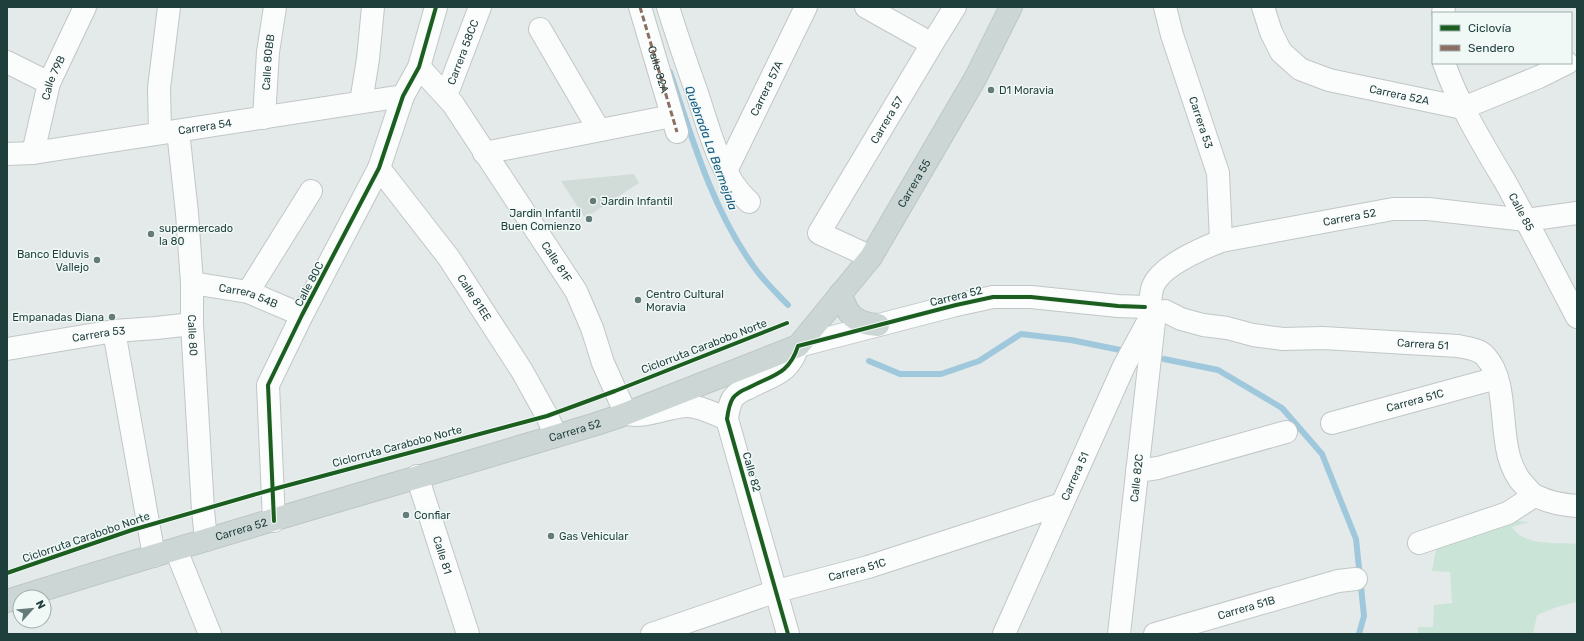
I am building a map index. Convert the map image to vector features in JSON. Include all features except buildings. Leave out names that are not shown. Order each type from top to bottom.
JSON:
[{"type":"main road","name":"Carrera 55","points":[[798,346],[871,257],[976,76],[1011,7]]},
{"type":"main road","points":[[842,293],[844,304],[853,317],[868,325],[878,325]]},
{"type":"main road","name":"Carrera 52","points":[[7,601],[626,414],[798,346]]},
{"type":"street","name":"Calle 79B","points":[[33,153],[50,83],[85,7]]},
{"type":"street","name":"Calle 80","points":[[169,7],[160,88],[187,213],[192,283],[192,324],[206,540]]},
{"type":"street","name":"Calle 80BB","points":[[264,118],[268,52],[275,7]]},
{"type":"street","points":[[360,102],[368,59],[372,7]]},
{"type":"street","name":"Calle 80C","points":[[274,521],[268,385],[302,315],[379,168],[403,96],[419,67],[436,7]]},
{"type":"street","name":"Carrera 58CC","points":[[446,96],[480,7]]},
{"type":"street","name":"Calle 82A","points":[[599,130],[674,124],[640,7]]},
{"type":"street","points":[[668,7],[714,143],[726,171],[739,192],[749,202]]},
{"type":"street","name":"Carrera 57A","points":[[726,171],[806,7]]},
{"type":"street","points":[[866,7],[932,44]]},
{"type":"street","name":"Carrera 57","points":[[871,257],[819,233],[932,44],[956,7]]},
{"type":"street","name":"Carrera 53","points":[[1165,7],[1172,35],[1218,173],[1221,241]]},
{"type":"street","name":"Carrera 52A","points":[[1263,7],[1271,32],[1282,52],[1300,69],[1329,80],[1463,108]]},
{"type":"street","points":[[484,153],[599,130],[540,29]]},
{"type":"street","points":[[7,62],[50,83]]},
{"type":"street","name":"Calle 85","points":[[1444,64],[1463,108],[1526,220],[1577,317]]},
{"type":"street","points":[[1463,108],[1538,77],[1565,64]]},
{"type":"street","name":"Calle 81F","points":[[419,67],[453,104],[576,291],[592,328],[603,363],[626,414]]},
{"type":"street","name":"Carrera 54","points":[[7,154],[33,153],[403,96]]},
{"type":"street","name":"Calle 81EE","points":[[379,168],[449,258],[522,371],[547,416],[556,436]]},
{"type":"street","points":[[248,292],[311,191]]},
{"type":"street","name":"Carrera 52","points":[[798,346],[956,305],[993,297],[1031,297],[1118,306],[1153,312],[1153,286],[1161,275],[1176,263],[1198,250],[1221,241],[1393,209],[1428,209],[1526,220],[1577,213]]},
{"type":"street","name":"Carrera 54B","points":[[192,283],[248,292],[302,315]]},
{"type":"street","name":"Carrera 51","points":[[1004,634],[1124,366],[1153,312],[1204,325],[1227,328],[1253,335],[1283,339],[1323,338],[1458,346],[1474,349],[1486,356],[1498,378],[1508,455],[1518,480],[1534,496],[1564,505],[1577,506]]},
{"type":"street","name":"Calle 82C","points":[[1119,634],[1153,312]]},
{"type":"street","name":"Carrera 53","points":[[7,349],[114,331],[192,324]]},
{"type":"street","points":[[114,331],[154,556]]},
{"type":"street","points":[[626,414],[641,416],[686,406],[701,408],[727,419],[730,405],[734,398],[740,392],[778,374],[789,365],[794,358],[798,346]]},
{"type":"street","name":"Carrera 51C","points":[[1332,423],[1498,378]]},
{"type":"street","name":"Calle 82","points":[[727,419],[788,634]]},
{"type":"street","points":[[1137,471],[1158,468],[1286,432]]},
{"type":"street","name":"Calle 81","points":[[417,476],[468,634]]},
{"type":"street","points":[[1419,543],[1508,513],[1534,496]]},
{"type":"street","name":"Carrera 51C","points":[[652,634],[777,591],[868,567],[1062,504]]},
{"type":"street","points":[[176,550],[210,634]]},
{"type":"street","name":"Carrera 51B","points":[[1155,634],[1347,580]]},
{"type":"shaded area","name":"Jardin Infantil","points":[[634,174],[639,183],[585,218],[561,181]]},
{"type":"green space","points":[[1516,521],[1530,522],[1512,527],[1524,538],[1533,541],[1577,544],[1577,602],[1557,607],[1537,615],[1533,634],[1418,634],[1418,627],[1433,627],[1434,605],[1452,603],[1450,572],[1432,571],[1437,544]]},
{"type":"waterway","name":"Quebrada La Bermejala","points":[[670,72],[704,172],[726,221],[739,245],[758,272],[788,305]]},
{"type":"waterway","name":"Quebrada La Bermejala","points":[[869,361],[900,374],[941,374],[979,361],[1021,334],[1071,340],[1120,350]]},
{"type":"waterway","name":"Quebrada La Bermejala","points":[[1164,359],[1218,370],[1282,408],[1322,454],[1356,539],[1364,616],[1359,634]]},
{"type":"marked path","points":[[640,7],[677,132]]},
{"type":"cycle path","points":[[274,521],[268,385],[302,315],[379,168],[403,96],[419,67],[436,7]]},
{"type":"cycle path","points":[[788,634],[727,419],[729,408],[733,398],[736,395],[785,369],[794,356],[798,346],[956,305],[993,297],[1031,297],[1118,306],[1145,307]]},
{"type":"cycle path","name":"Ciclorruta Carabobo Norte","points":[[7,573],[132,530],[274,489],[547,416],[615,391],[787,323]]},
{"type":"place","name":"D1 Moravia","points":[[991,90]]},
{"type":"place","name":"Jardin Infantil","points":[[593,201]]},
{"type":"place","name":"Jardin Infantil Buen Comienzo","points":[[589,219]]},
{"type":"place","name":"supermercado la 80","points":[[151,234]]},
{"type":"place","name":"Banco Elduvis Vallejo","points":[[97,260]]},
{"type":"place","name":"Centro Cultural Moravia","points":[[638,300]]},
{"type":"place","name":"Empanadas Diana","points":[[112,317]]},
{"type":"place","name":"Confiar","points":[[406,515]]},
{"type":"place","name":"Gas Vehicular","points":[[551,536]]}]
